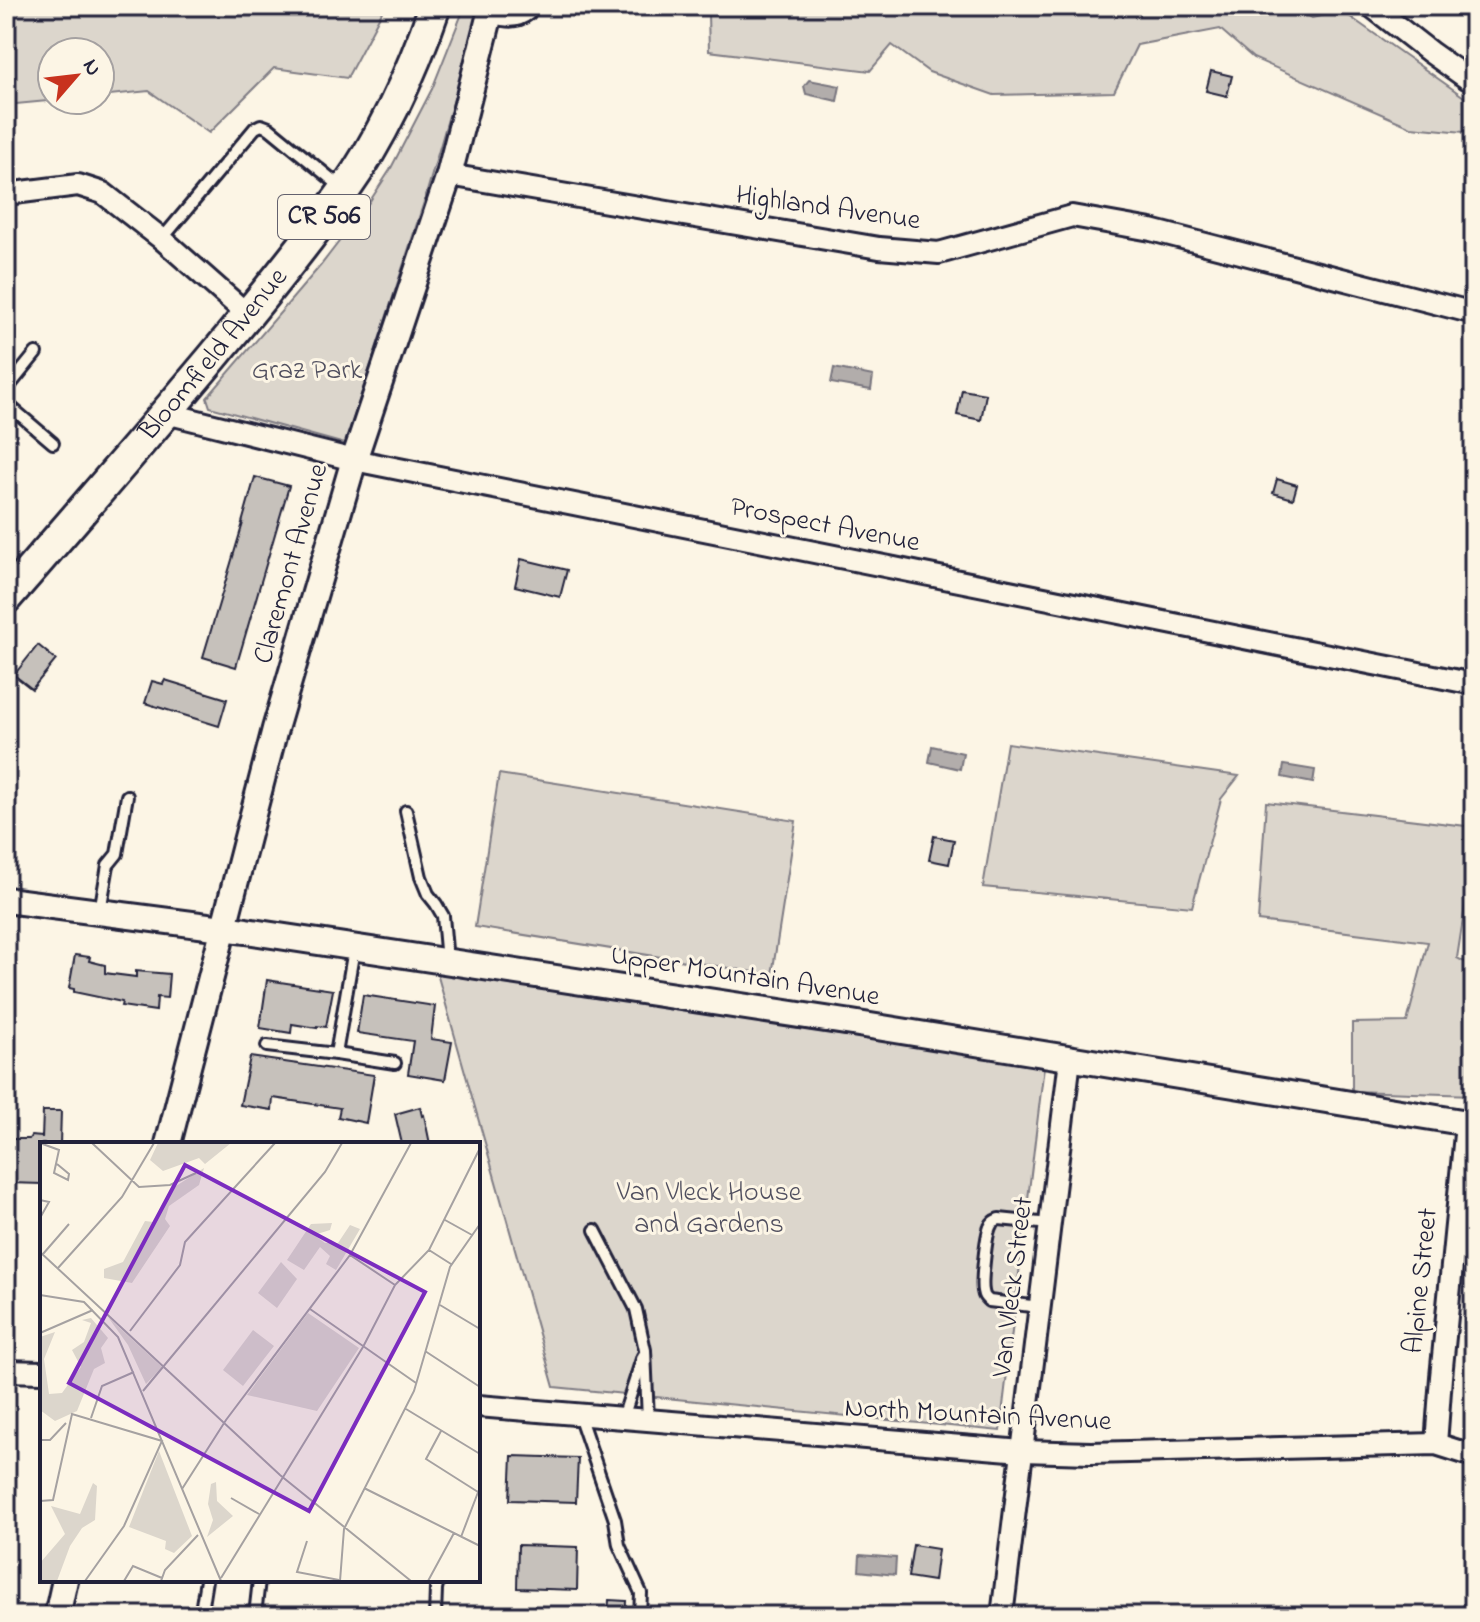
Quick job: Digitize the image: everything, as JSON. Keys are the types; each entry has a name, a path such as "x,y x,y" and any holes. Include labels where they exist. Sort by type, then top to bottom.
{"main road":[{"name":"Bloomfield Avenue","path":"6,598 248,315 344,190 398,97 435,6"}],"street":[{"path":"1371,6 1468,79"},
{"name":"Claremont Avenue","path":"169,1142 275,729 354,460 449,175 491,12"},
{"name":"Highland Avenue","path":"449,175 863,245 939,253 1072,216 1151,230 1474,313"},
{"path":"6,194 78,185 103,193 162,239 248,315"},
{"name":"Prospect Avenue","path":"166,413 354,460 1474,684"},
{"name":"Upper Mountain Avenue","path":"6,900 246,931 852,1023 1470,1124"},
{"name":"Van Vleck Street","path":"1002,1616 1070,1059"},
{"name":"Alpine Street","path":"1436,1444 1470,1124"},
{"path":"6,1371 40,1372"},
{"name":"North Mountain Avenue","path":"480,1406 1022,1451 1091,1453 1436,1444 1474,1456"},
{"path":"57,1616 65,1582"}],"lane":[{"path":"491,12 509,22 522,20 529,14 530,6"},
{"path":"162,239 255,128 261,125 269,128 344,190"},
{"path":"6,390 36,353"},
{"path":"6,403 53,443"},
{"path":"99,913 108,865 117,854 127,796"},
{"path":"406,811 421,877 443,916 447,962"},
{"path":"336,1054 354,949"},
{"path":"267,1046 395,1063"},
{"path":"1040,1307 986,1299 982,1287 984,1264 990,1227 994,1222 999,1219 1050,1224"},
{"path":"595,1230 636,1309 645,1350 648,1420"},
{"path":"623,1418 645,1350"},
{"path":"579,1415 615,1520 619,1545 641,1593 640,1616"},
{"path":"206,1582 201,1611 255,1615 259,1582"},
{"path":"435,1616 438,1582"}],"green space":[{"path":"6,6 40,6 120,15 140,6 385,6 347,78 274,68 209,133 149,91 116,94 116,36 36,36 36,102 6,105"},
{"name":"Graz Park","path":"465,6 484,6 345,444 210,407 207,398 321,265 390,170 432,89"},
{"path":"701,6 1291,6 1312,18 1342,11 1474,104 1474,133 1411,127 1253,58 1220,29 1137,45 1114,92 994,95 929,72 892,45 870,71 709,51 708,14"},
{"path":"1007,743 1239,776 1221,799 1192,907 983,887"},
{"path":"499,774 796,821 772,975 475,927"},
{"path":"1266,802 1474,827 1474,873 1470,874 1457,958 1474,967 1474,1095 1352,1091 1352,1023 1407,1022 1428,942 1258,921"},
{"name":"Van Vleck House and Gardens","path":"437,973 1044,1066 1000,1431 554,1387"}],"shaded area":[{"path":"809,80 840,86 837,101 806,94 804,86"},
{"path":"834,368 873,376 871,390 831,383"},
{"path":"932,746 963,753 960,769 929,762"},
{"path":"1284,765 1315,770 1313,783 1282,777"},
{"path":"860,1555 896,1558 895,1575 859,1571"}],"building":[{"path":"1211,71 1232,76 1227,96 1206,91"},
{"path":"962,390 986,394 981,420 957,415"},
{"path":"255,477 289,486 236,667 203,657"},
{"path":"1277,479 1297,485 1293,499 1273,493"},
{"path":"521,559 567,570 560,597 515,586"},
{"path":"38,645 56,660 32,689 14,675"},
{"path":"165,680 227,699 219,726 145,703 152,681 163,684"},
{"path":"934,836 954,840 949,864 929,860"},
{"path":"75,955 90,957 89,961 105,965 105,973 136,977 136,971 169,974 167,998 157,997 156,1011 121,1006 122,1002 74,992 69,988"},
{"path":"267,980 333,990 326,1027 292,1024 291,1033 260,1028"},
{"path":"363,995 435,1006 431,1039 452,1042 445,1080 408,1074 413,1041 357,1033"},
{"path":"250,1057 374,1075 366,1123 338,1117 340,1108 273,1098 272,1110 240,1105"},
{"path":"420,1107 430,1142 402,1142 395,1114"},
{"path":"43,1111 61,1111 60,1142 40,1142 40,1184 9,1183 13,1139 29,1139 31,1136 42,1139"},
{"path":"512,1456 578,1458 576,1502 510,1500"},
{"path":"518,1545 578,1547 577,1590 517,1588"},
{"path":"913,1545 938,1549 934,1581 908,1577"},
{"path":"609,1600 626,1601 625,1616 608,1616"}]}
